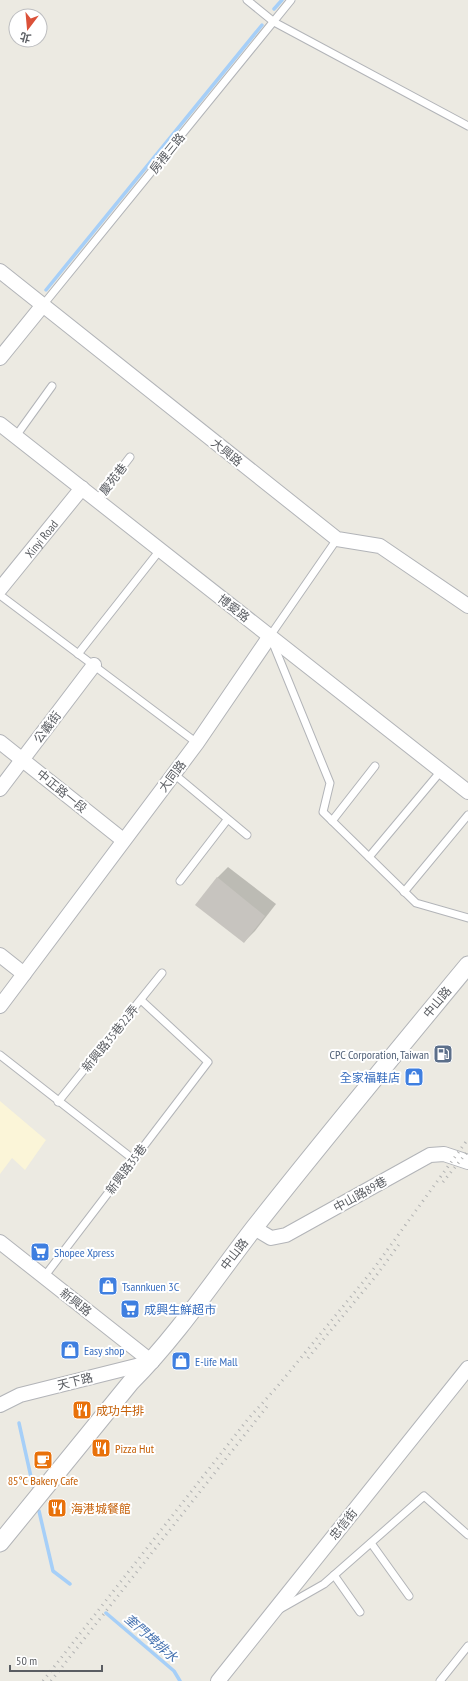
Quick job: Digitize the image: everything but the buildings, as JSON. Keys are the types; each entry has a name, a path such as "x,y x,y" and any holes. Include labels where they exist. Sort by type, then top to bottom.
{"street":[{"name":"大興路","path":"0,271 337,539 380,546 468,606"},
{"path":"0,358 43,305"},
{"name":"博愛路","path":"0,424 468,792"},
{"name":"Xinyi Road","path":"0,589 82,488"},
{"name":"大同路","path":"0,1006 174,774 270,636"},
{"name":"公義街","path":"0,789 94,665"},
{"name":"中正路一段","path":"0,742 123,840"},
{"path":"0,955 24,974"},
{"name":"中山路","path":"0,1543 131,1382 152,1362 254,1228 396,1051 468,965"},
{"name":"中山路89巷","path":"254,1228 271,1238 286,1235 430,1155 444,1154 468,1162"},
{"name":"新興路","path":"0,1242 152,1362"},
{"name":"天下路","path":"1,1402 20,1395 152,1362"},
{"name":"忠信街","path":"218,1681 468,1368"}],"lane":[{"path":"247,0 274,22 468,126"},
{"name":"房裡三路","path":"43,305 292,0"},
{"path":"16,436 52,386"},
{"name":"慶苑巷","path":"97,500 130,458"},
{"name":"大同路","path":"270,636 337,539"},
{"path":"78,654 160,550"},
{"path":"0,596 196,743"},
{"path":"270,636 330,783 323,812 416,903 468,918"},
{"path":"332,821 375,766"},
{"path":"369,857 441,770"},
{"path":"174,774 227,820 247,835"},
{"path":"404,892 468,815"},
{"path":"180,881 227,820"},
{"name":"新興路35巷22弄","path":"58,1102 162,973"},
{"name":"新興路35巷","path":"44,1277 208,1062 141,1000"},
{"path":"0,1055 58,1102 133,1159"},
{"path":"271,1614 324,1584 424,1496 468,1535"},
{"path":"371,1543 409,1596"},
{"path":"334,1575 360,1612"},
{"path":"440,1681 468,1646"}],"shaded area":[{"path":"0,1101 46,1140 25,1170 12,1158 0,1174"}],"waterway":[{"path":"274,9 282,0"},
{"path":"46,290 262,25"},
{"name":"奎門埤排水","path":"19,1423 33,1486"},
{"name":"奎門埤排水","path":"39,1511 53,1571 70,1584"},
{"name":"奎門埤排水","path":"106,1613 174,1671 180,1681"}],"railway":[{"path":"43,1681 248,1419 277,1387 372,1271 468,1139"},
{"path":"443,1182 468,1151"},
{"path":"308,1358 376,1276 400,1243"},
{"path":"51,1681 269,1404"}],"place":[{"name":"CPC Corporation, Taiwan","path":"443,1054"},
{"name":"全家福鞋店","path":"414,1077"},
{"name":"Shopee Xpress","path":"40,1252"},
{"name":"Tsannkuen 3C","path":"108,1286"},
{"name":"成興生鮮超市","path":"130,1309"},
{"name":"Easy shop","path":"70,1350"},
{"name":"E-life Mall","path":"181,1361"},
{"name":"成功牛排","path":"82,1410"},
{"name":"Pizza Hut","path":"101,1448"},
{"name":"85°C Bakery Cafe","path":"43,1460"},
{"name":"海港城餐館","path":"57,1508"}]}
